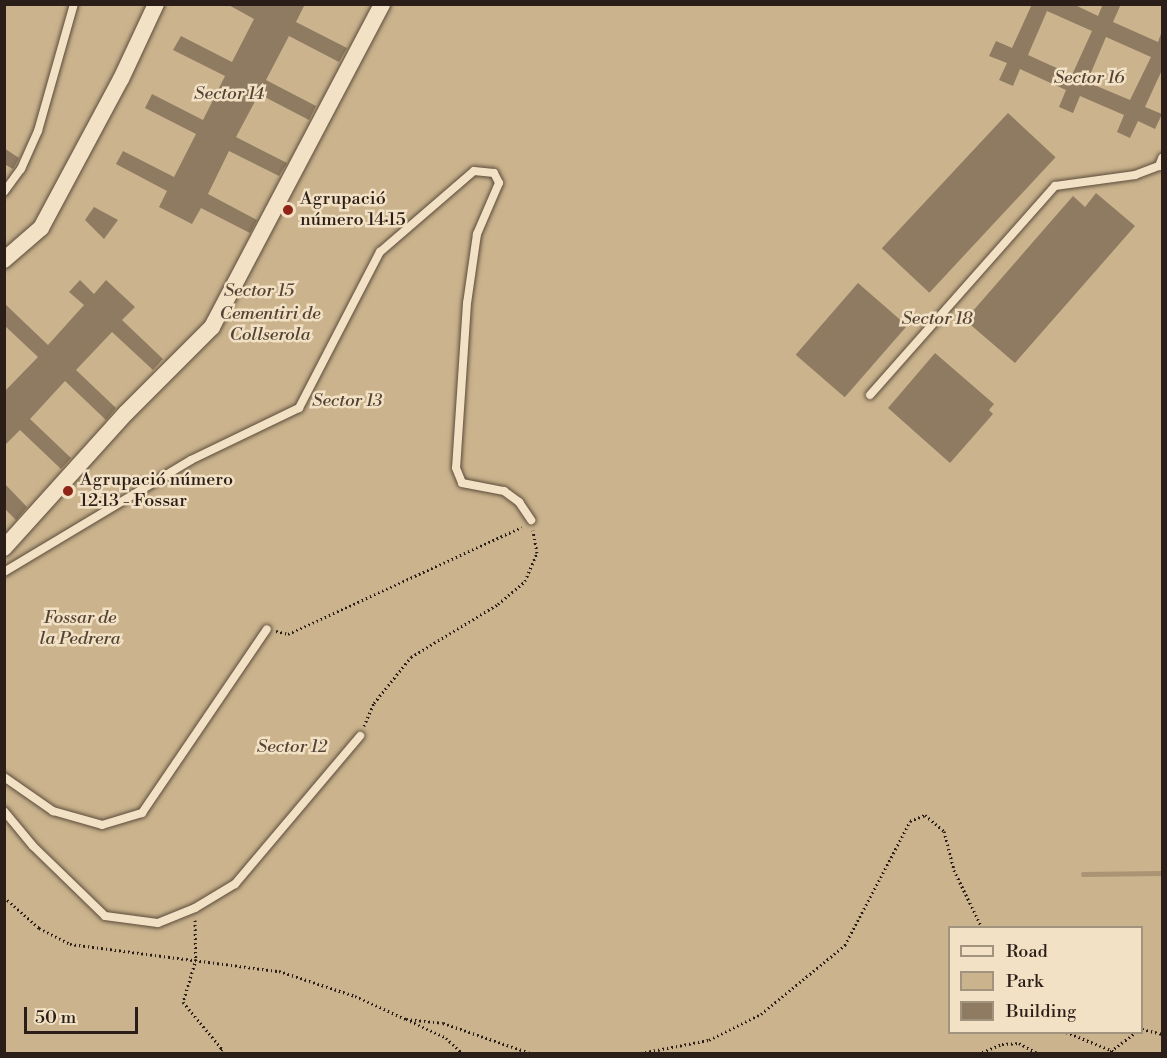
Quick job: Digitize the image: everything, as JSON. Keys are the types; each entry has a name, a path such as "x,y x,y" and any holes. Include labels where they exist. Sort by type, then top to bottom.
{"street":[{"path":"4,260 41,228 121,79 156,4"},
{"path":"4,548 126,413 212,327 382,4"}],"lane":[{"path":"4,192 21,169 38,131 74,4"},
{"path":"870,395 1055,186 1135,175 1159,166 1162,158"},
{"path":"4,572 191,460 299,408 380,252 474,171 494,173 499,183 477,234 467,303 456,468 462,483 504,491 519,502 531,520"},
{"path":"4,777 53,812 102,825 142,813 267,629"},
{"path":"4,812 33,846 105,916 158,923 190,910 235,884 360,736"}],"path":[{"path":"267,629 288,634 512,534 531,520 537,553 525,581 498,604 411,657 374,703 360,736"},
{"path":"636,1053 710,1040 761,1014 845,945 910,821 925,815 944,831 954,870 982,926"},
{"path":"4,897 39,928 70,944 124,954 206,960 279,971 355,996 446,1038 463,1053"},
{"path":"190,910 197,924 196,959 183,1002 222,1049 218,1053"},
{"path":"406,1019 443,1023 533,1053"},
{"path":"1143,1029 1162,1034"},
{"path":"1070,1034 1113,1050"},
{"path":"1107,1053 1133,1034"},
{"path":"978,1053 1002,1044 1019,1043 1039,1053"}],"green space":[{"path":"4,5 1162,5 1162,1053 5,1053"}],"building":[{"path":"227,4 305,4 296,22 347,48 339,62 289,36 266,80 316,106 309,120 259,94 236,137 287,163 279,176 229,151 208,194 257,220 250,233 201,208 192,224 159,207 167,191 116,164 123,151 174,177 196,134 145,108 152,94 203,120 225,76 173,50 181,36 232,62 254,19"},
{"path":"1032,4 1073,4 1098,16 1103,4 1121,4 1113,22 1158,42 1162,31 1162,70 1145,107 1162,114 1155,129 1138,121 1130,138 1117,132 1124,115 1080,96 1073,113 1059,107 1066,90 1020,69 1013,86 999,80 1007,63 989,56 996,41 1012,48","holes":["1047,11 1092,31 1072,75 1028,55","1106,37 1151,57 1130,100 1087,82"]},
{"path":"1008,113 1056,157 929,293 882,248"},
{"path":"4,148 19,158 13,169 4,164"},
{"path":"1096,193 1135,226 1015,363 965,320 1073,196 1085,207"},
{"path":"94,207 118,220 104,239 85,220"},
{"path":"80,280 94,294 106,280 135,307 122,320 163,359 153,370 112,332 76,370 116,408 106,420 65,381 30,419 71,458 61,469 20,430 4,446 4,392 38,357 4,325 4,303 48,345 84,305 69,292"},
{"path":"858,283 907,326 845,397 796,355"},
{"path":"935,353 994,404 989,410 993,414 950,463 888,408"},
{"path":"4,483 27,507 16,520 4,508"}],"waterway":[{"path":"1083,874 1162,873"}],"place":[{"name":"Agrupació número 14·15","path":"288,210"},
{"name":"Agrupació número 12·13 - Fossar","path":"68,491"}],"park label":[{"name":"Sector 16","path":"1089,78"},
{"name":"Sector 14","path":"229,94"},
{"name":"Sector 15","path":"259,291"},
{"name":"Sector 18","path":"937,319"},
{"name":"Cementiri de Collserola","path":"270,325"},
{"name":"Sector 13","path":"347,401"},
{"name":"Fossar de la Pedrera","path":"80,629"},
{"name":"Sector 12","path":"292,747"}]}
